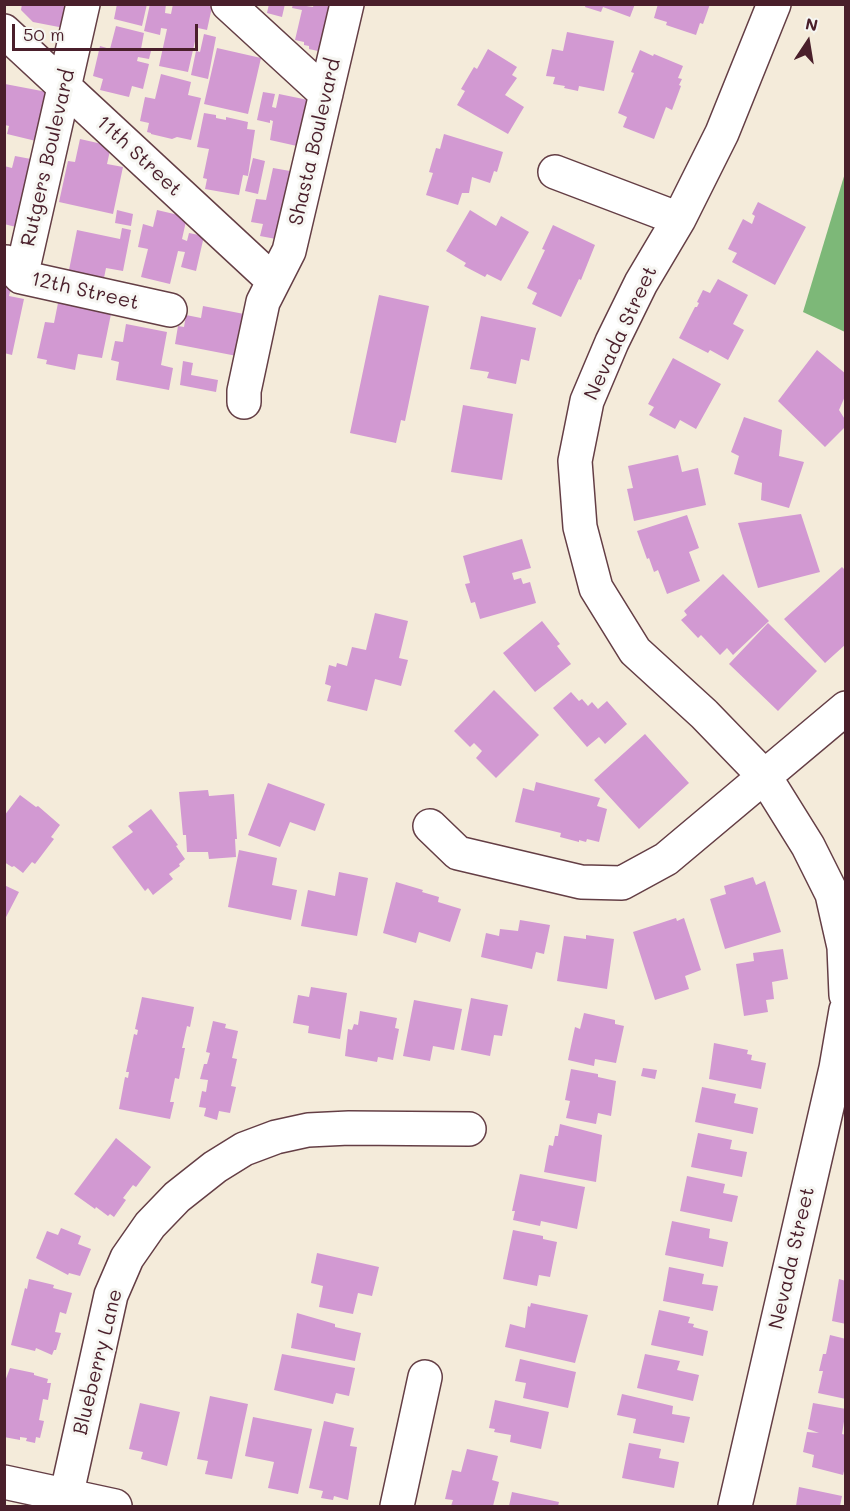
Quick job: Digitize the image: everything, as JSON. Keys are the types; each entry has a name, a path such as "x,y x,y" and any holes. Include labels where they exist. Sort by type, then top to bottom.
{"street":[{"name":"Rutgers Boulevard","path":"13,269 64,87 83,4"},
{"path":"228,4 326,94"},
{"name":"Shasta Boulevard","path":"244,402 244,391 263,302 289,251 347,4"},
{"name":"Nevada Street","path":"774,4 722,133 679,219 641,283 612,342 587,401 575,461 580,527 596,588 636,651 704,714 765,777 808,846 832,894 844,947 846,995"},
{"name":"11th Street","path":"4,31 266,274 275,276"},
{"path":"555,172 679,219"},
{"name":"12th Street","path":"13,269 170,310"},
{"path":"430,826 458,853 581,882 622,883 666,859 846,708"},
{"name":"Nevada Street","path":"735,1506 833,1080 846,1010"},
{"name":"Blueberry Lane","path":"65,1501 111,1295 127,1258 150,1225 177,1197 215,1167 244,1149 276,1137 308,1130 349,1128 469,1129"},
{"path":"397,1506 425,1377"},
{"path":"4,1482 65,1501 115,1506"}],"green space":[{"path":"845,173 845,332 803,312"}],"building":[{"path":"22,4 68,4 64,28 33,22 21,10"},
{"path":"117,4 147,4 142,26 114,19"},
{"path":"150,4 166,4 165,13 171,14 173,4 204,4 212,7 207,30 198,28 188,72 159,66 167,29 161,28 160,35 144,31"},
{"path":"269,4 285,4 282,17 267,13"},
{"path":"293,4 313,7 314,4 343,4 327,53 309,49 304,42 295,40 302,10 292,8"},
{"path":"586,4 635,4 630,17 603,7 601,12 585,7"},
{"path":"658,4 710,4 703,24 700,23 696,35 666,25 667,22 654,18"},
{"path":"116,26 144,33 141,49 151,51 149,59 138,57 137,61 149,64 143,89 132,86 129,97 100,90 103,79 93,76 100,46 110,49"},
{"path":"567,32 614,41 604,91 579,86 578,91 564,88 565,86 553,84 555,77 546,76 552,49 563,51"},
{"path":"204,34 216,37 208,79 191,75 196,51 200,52"},
{"path":"217,48 261,58 248,114 204,104"},
{"path":"488,49 517,67 512,75 517,78 505,95 524,107 508,134 457,105 465,91 461,89 474,67 477,69"},
{"path":"640,50 683,66 678,78 682,79 679,85 681,86 672,110 666,107 654,139 623,127 627,117 618,113 634,73 631,72"},
{"path":"161,74 191,82 188,95 201,98 191,140 177,137 172,139 151,134 147,132 149,123 140,121 145,97 155,99"},
{"path":"5,84 47,92 36,141 7,134 9,126 5,125"},
{"path":"263,92 275,94 272,107 276,108 279,94 308,100 297,146 270,140 273,121 270,120 270,123 257,120"},
{"path":"204,113 216,115 216,118 226,120 226,117 248,122 247,129 255,130 248,176 243,175 239,195 205,189 207,179 203,178 209,149 197,147"},
{"path":"444,134 503,152 497,172 494,171 490,183 472,177 469,193 462,193 458,205 426,195 433,173 429,172 436,148 440,149"},
{"path":"80,139 111,146 107,164 123,167 113,214 59,202 68,161 75,162"},
{"path":"15,156 31,159 16,227 4,224 4,166 12,168"},
{"path":"253,158 265,161 258,194 245,191"},
{"path":"273,168 290,171 276,239 260,236 263,224 251,222 256,199 266,200"},
{"path":"758,202 806,227 775,285 732,262 737,253 728,249 743,219 752,224 755,216 752,214"},
{"path":"117,210 133,214 131,226 115,223"},
{"path":"157,210 187,217 182,239 187,241 189,233 204,236 196,271 181,267 185,252 178,251 170,284 141,277 148,249 138,247 143,224 153,227"},
{"path":"470,210 496,226 501,216 529,232 501,281 487,274 485,277 464,266 466,263 446,251"},
{"path":"553,225 595,245 581,280 579,279 561,317 532,304 537,293 527,288 545,250 542,249"},
{"path":"122,228 131,230 123,271 106,268 104,278 69,270 77,230 120,239"},
{"path":"718,279 748,295 733,324 744,330 728,360 710,350 708,353 679,338 699,303 697,302 703,290 710,293"},
{"path":"4,287 11,288 9,296 24,299 12,355 4,353"},
{"path":"379,295 429,306 405,421 401,420 396,443 350,433"},
{"path":"59,298 90,304 89,310 111,314 102,358 78,354 75,370 46,364 47,360 37,358 45,322 54,323"},
{"path":"203,306 244,314 241,327 242,357 175,344 178,326 184,327 186,315 201,318"},
{"path":"481,316 536,328 529,361 521,359 516,384 487,378 489,372 470,369"},
{"path":"126,324 167,332 161,365 173,368 169,390 116,380 119,362 111,360 115,341 123,342"},
{"path":"817,350 846,374 846,394 839,410 846,421 846,426 825,447 778,401"},
{"path":"673,358 721,384 696,429 680,420 675,429 649,415 654,407 648,404"},
{"path":"183,361 193,363 191,375 218,380 216,392 180,385"},
{"path":"463,405 513,414 502,480 451,472"},
{"path":"744,417 782,430 779,456 804,462 789,508 761,500 762,483 734,474 739,456 731,452"},
{"path":"678,455 682,472 698,468 706,505 634,521 627,489 633,488 628,466"},
{"path":"801,514 820,572 758,588 738,523"},
{"path":"687,515 699,548 689,552 700,581 667,594 658,570 654,572 649,558 647,559 637,531"},
{"path":"522,539 531,568 512,573 514,580 521,578 523,584 530,582 536,603 480,619 475,602 471,603 465,584 470,583 463,556"},
{"path":"842,567 846,571 846,644 825,663 784,619"},
{"path":"723,574 769,621 733,655 727,648 720,655 701,635 698,638 681,620 687,615 684,611"},
{"path":"375,613 408,621 399,658 408,660 401,686 375,679 367,711 327,701 331,686 325,684 329,665 336,667 337,663 347,666 352,647 366,650"},
{"path":"542,621 560,644 557,646 571,664 535,692 503,653"},
{"path":"768,623 817,671 778,711 729,664"},
{"path":"494,690 539,735 496,778 476,758 482,751 474,743 470,747 454,731"},
{"path":"571,692 579,701 582,699 588,706 592,702 598,709 607,701 627,724 605,744 599,737 587,747 553,708"},
{"path":"645,734 689,783 639,829 594,780"},
{"path":"536,782 600,798 597,806 607,809 599,842 587,839 586,842 579,840 579,842 560,837 561,833 515,822 523,788 534,791"},
{"path":"268,783 325,804 315,831 290,822 280,847 248,835"},
{"path":"208,790 209,796 234,794 236,857 209,859 208,852 187,852 179,792"},
{"path":"20,795 36,807 38,806 60,825 51,837 54,839 35,864 32,862 23,873 4,862 4,816"},
{"path":"151,809 178,845 176,846 185,859 169,874 173,879 153,895 148,888 145,891 112,847 133,832 128,826"},
{"path":"239,850 277,858 272,885 297,890 291,920 228,907"},
{"path":"339,872 368,878 357,936 301,926 308,890 335,896"},
{"path":"753,877 756,885 765,881 781,932 725,949 710,899 726,894 724,886"},
{"path":"396,882 423,890 422,892 439,897 438,902 461,909 450,942 419,932 416,943 383,933"},
{"path":"4,885 19,892 4,921"},
{"path":"676,918 677,921 684,918 701,970 685,976 689,989 655,1000 633,932"},
{"path":"520,920 550,925 544,954 536,952 532,969 481,957 486,933 499,936 500,929 518,931"},
{"path":"586,935 614,939 607,989 557,981 564,936 586,939"},
{"path":"783,949 788,979 772,982 774,999 766,1000 768,1012 744,1016 736,964 754,961 753,953"},
{"path":"311,987 347,993 340,1039 308,1033 309,1026 293,1023 298,995 309,997"},
{"path":"142,997 194,1007 182,1048 185,1048 179,1079 175,1078 170,1102 174,1102 170,1119 119,1109 125,1077 128,1078 129,1072 126,1072 134,1034 137,1035 138,1030 135,1029"},
{"path":"471,998 508,1005 502,1036 494,1035 490,1056 461,1050"},
{"path":"414,1000 462,1009 454,1050 433,1046 430,1061 403,1056"},
{"path":"360,1011 397,1018 395,1028 399,1029 393,1060 378,1057 377,1062 345,1056 348,1029 352,1030 354,1024 358,1025"},
{"path":"584,1013 615,1020 615,1024 624,1026 616,1063 595,1059 594,1066 568,1060 575,1027 580,1029"},
{"path":"213,1021 226,1024 225,1028 238,1031 232,1058 237,1059 231,1086 236,1087 230,1113 219,1111 217,1120 204,1116 206,1108 199,1107 202,1091 206,1092 208,1080 200,1079 210,1053 206,1052"},
{"path":"714,1043 748,1050 747,1054 752,1055 751,1060 766,1063 761,1089 709,1079"},
{"path":"643,1068 657,1070 655,1079 641,1076"},
{"path":"571,1069 598,1074 598,1077 616,1081 611,1116 598,1113 596,1124 566,1118 570,1101 565,1100"},
{"path":"702,1087 736,1094 734,1103 758,1108 753,1134 695,1122"},
{"path":"560,1124 602,1135 596,1182 544,1172 549,1145 553,1146"},
{"path":"698,1133 732,1140 730,1149 747,1152 742,1177 691,1167"},
{"path":"116,1138 151,1167 136,1187 133,1185 123,1198 126,1200 114,1217 110,1214 108,1216 96,1207 95,1209 74,1194"},
{"path":"520,1174 585,1187 577,1229 541,1221 540,1226 513,1220 515,1211 512,1211"},
{"path":"687,1176 725,1184 723,1193 738,1196 732,1222 680,1211"},
{"path":"672,1221 710,1229 709,1238 728,1242 723,1267 665,1255"},
{"path":"61,1228 81,1236 78,1244 91,1249 80,1276 69,1273 68,1275 36,1258 47,1231 58,1235"},
{"path":"513,1230 543,1236 543,1239 557,1242 550,1277 539,1275 537,1286 503,1279"},
{"path":"317,1253 379,1267 372,1296 358,1293 353,1314 319,1307 323,1286 311,1283"},
{"path":"669,1267 704,1274 702,1284 718,1286 713,1311 663,1301"},
{"path":"29,1279 54,1285 53,1288 72,1293 66,1314 60,1312 55,1332 61,1333 56,1350 52,1355 36,1348 35,1351 11,1345"},
{"path":"839,1279 846,1281 846,1324 832,1321"},
{"path":"531,1303 588,1315 575,1363 505,1347 510,1324 525,1328 528,1306 530,1307"},
{"path":"659,1310 690,1317 688,1323 694,1324 693,1327 708,1331 703,1356 651,1345"},
{"path":"297,1313 335,1324 335,1327 361,1333 355,1361 291,1348"},
{"path":"830,1335 846,1339 846,1399 818,1393 823,1371 819,1371"},
{"path":"282,1354 355,1368 349,1396 336,1393 333,1404 274,1390"},
{"path":"645,1354 680,1361 677,1370 699,1375 693,1401 637,1388"},
{"path":"520,1359 576,1372 568,1408 523,1398 526,1383 515,1381"},
{"path":"10,1368 34,1373 34,1375 48,1379 47,1383 51,1383 48,1400 43,1399 39,1420 44,1421 40,1438 36,1437 35,1443 26,1441 27,1438 20,1437 20,1440 4,1437 4,1384"},
{"path":"622,1394 673,1406 672,1414 690,1417 684,1443 633,1433 636,1419 617,1415"},
{"path":"210,1396 248,1404 232,1479 205,1474 208,1461 197,1459"},
{"path":"495,1400 549,1412 541,1449 510,1442 511,1435 494,1432 495,1429 489,1428"},
{"path":"140,1403 180,1412 167,1466 141,1459 143,1452 129,1449"},
{"path":"813,1403 846,1409 842,1434 846,1435 846,1463 843,1475 812,1467 814,1455 803,1452 807,1432 819,1433 808,1429"},
{"path":"253,1417 312,1429 298,1494 268,1488 274,1462 245,1456"},
{"path":"324,1421 354,1428 350,1446 357,1447 348,1500 334,1496 333,1500 321,1498 323,1491 309,1488"},
{"path":"629,1443 661,1449 659,1458 679,1462 674,1488 622,1478"},
{"path":"467,1449 498,1456 492,1480 499,1482 493,1506 451,1506 453,1500 445,1499 452,1470 461,1472"},
{"path":"799,1487 842,1496 840,1506 796,1506"},
{"path":"512,1492 559,1502 558,1506 509,1506"}]}
